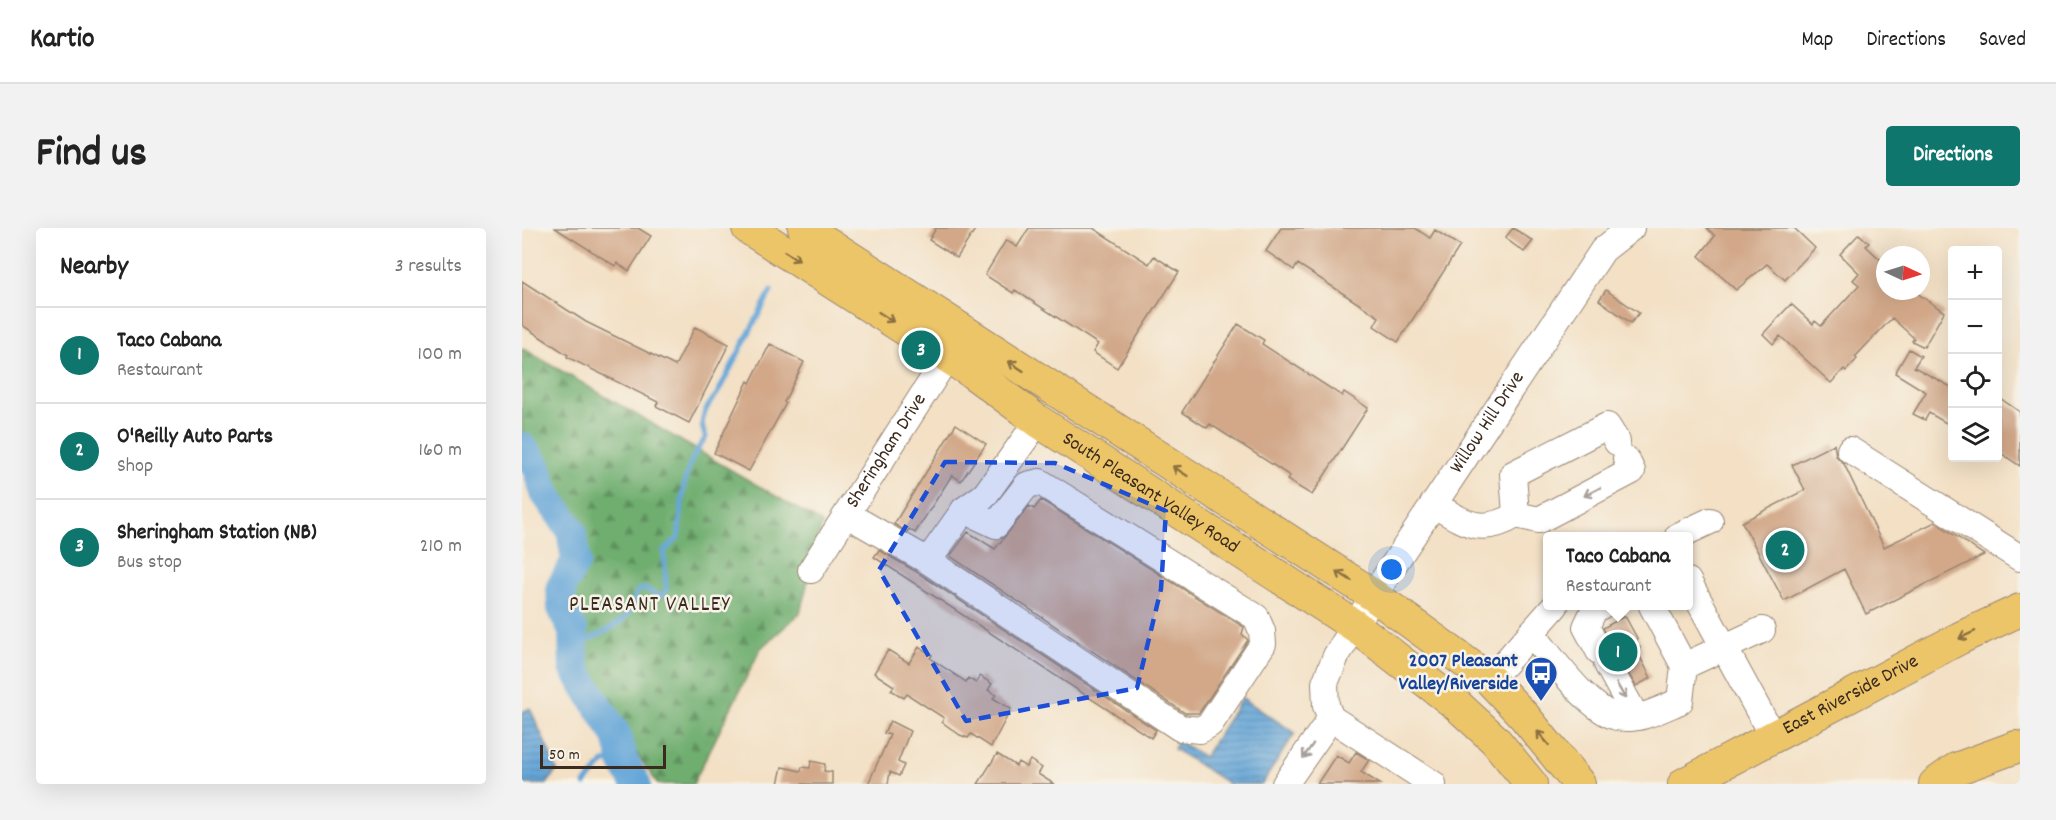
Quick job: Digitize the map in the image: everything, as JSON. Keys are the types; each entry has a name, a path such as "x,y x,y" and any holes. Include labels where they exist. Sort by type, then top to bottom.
{"main road":[{"name":"South Pleasant Valley Road","path":"748,228 956,344 1373,595 1490,680 1521,712 1579,784"},
{"name":"South Pleasant Valley Road","path":"804,228 956,344 1038,421 1355,626 1457,705 1495,740 1531,784"},
{"name":"East Riverside Drive","path":"1684,784 1707,776 1773,737 1960,638 2020,610"},
{"path":"1935,784 1956,769 2019,748"},
{"path":"1966,784 2019,748"}],"street":[{"name":"Willow Hill Drive","path":"1331,718 1326,706 1325,683 1336,656 1373,595 1603,250 1631,228"},
{"name":"Sheringham Drive","path":"811,570 956,344"},
{"path":"928,561 964,510 985,495 1038,421"},
{"path":"1433,504 1478,527 1499,525 1516,515 1539,520 1632,471 1607,426 1513,474 1516,515"},
{"path":"1850,450 2020,558"},
{"path":"848,515 928,561 1180,728 1189,731 1200,730 1210,724 1263,644 1262,631 1256,617 1040,482 1027,485 996,525 964,510"},
{"path":"1688,532 1710,521"},
{"path":"1693,588 1773,737"},
{"path":"1490,680 1551,610"},
{"path":"1593,610 1586,627 1636,717"},
{"path":"1531,633 1595,705 1617,717 1636,717 1680,701 1684,666 1654,610"},
{"path":"1684,666 1762,630"},
{"path":"1285,784 1331,718 1433,784"}],"highlighted area":[{"path":"945,462 1055,463 1166,511 1161,589 1137,688 966,721 879,570"}],"green space":[{"path":"522,348 822,523 800,613 761,648 693,784 658,784 582,676 582,652 566,589 583,561 580,542 566,511 522,439"}],"water":[{"path":"1242,698 1295,733 1262,784 1229,784 1174,749 1178,741 1204,757"},
{"path":"530,708 557,770 547,784 522,784 522,712"}],"building":[{"path":"555,228 638,228 651,236 629,271 617,263 615,266"},
{"path":"936,228 976,228 957,258 929,240"},
{"path":"1029,228 1093,228 1149,264 1154,256 1179,272 1117,368 1093,352 1098,344 1015,290 1013,293 985,275 1006,240 1017,247"},
{"path":"1281,228 1415,228 1430,238 1435,230 1460,246 1398,342 1374,326 1379,317 1298,264 1294,270 1266,251"},
{"path":"1513,228 1533,241 1524,252 1505,238"},
{"path":"1707,228 1794,228 1815,248 1785,280 1767,264 1736,290 1699,256 1715,236"},
{"path":"1859,234 1869,243 1866,246 1876,255 1876,300 1927,300 1944,312 1924,347 1912,341 1914,338 1892,318 1855,357 1857,359 1846,371 1844,369 1831,383 1780,336 1773,344 1763,334 1791,304 1813,324 1815,321 1821,326 1859,285 1853,280 1859,273 1840,254"},
{"path":"522,281 586,322 675,366 695,327 729,344 689,423 656,406 658,402 567,357 568,355 522,325"},
{"path":"1606,290 1639,313 1631,323 1599,300"},
{"path":"1238,324 1264,340 1262,344 1342,396 1344,392 1368,408 1312,495 1287,480 1290,476 1210,424 1207,428 1182,412"},
{"path":"770,344 804,362 784,402 786,403 749,471 714,453 748,381 750,383"},
{"path":"1909,349 1921,356 1914,367 1948,385 1948,424 1929,413 1925,420 1913,414 1926,392 1895,373"},
{"path":"2002,400 2020,412 2020,466 2002,454"},
{"path":"956,424 986,444 961,481 952,475 915,533 909,529 907,532 894,524"},
{"path":"1834,444 1836,456 1844,464 1884,547 1935,522 1984,555 1866,614 1844,569 1784,601 1742,522 1805,490 1792,465"},
{"path":"1041,500 1244,627 1242,634 1248,640 1199,713 1185,713 950,556 968,532 995,549 1029,506 1034,509"},
{"path":"879,550 920,574 1156,730 1151,738 874,557"},
{"path":"1625,616 1637,638 1635,646 1640,647 1638,653 1651,678 1636,686 1614,651 1603,628"},
{"path":"919,647 932,655 930,658 966,682 968,678 976,683 980,676 992,684 988,690 996,695 993,698 1011,709 991,747 971,734 968,738 960,735 942,722 944,718 907,694 904,698 891,690 894,686 874,673 888,650 909,663"},
{"path":"890,721 910,731 898,762 904,765 899,776 890,772 888,784 868,784 890,735 884,733"},
{"path":"1356,752 1369,760 1361,772 1380,784 1317,784 1336,755 1349,763"},
{"path":"997,754 1016,766 1018,762 1026,767 1030,760 1042,768 1038,774 1054,784 978,784"},
{"path":"811,761 825,764 824,771 832,772 832,784 778,784 782,767 801,771 802,767 810,768"}],"waterway":[{"path":"575,644 597,636 624,618 631,610 638,590 645,589 661,596 666,590 664,551 678,538 687,474 697,450 706,437 702,425 704,414 717,394 771,291"},
{"path":"522,447 536,466 545,493 571,530 576,561 561,587 562,608 573,631 574,668 617,736 623,761 636,784"},
{"path":"585,784 604,762 623,761"}],"place":[{"name":"Sheringham Station (NB)","path":"921,350"},
{"name":"O'Reilly Auto Parts","path":"1785,550"},
{"name":"Taco Cabana","path":"1618,652"},
{"name":"2007 Pleasant Valley/Riverside","path":"1541,702"}],"district":[{"name":"PLEASANT VALLEY","path":"650,606"}]}
